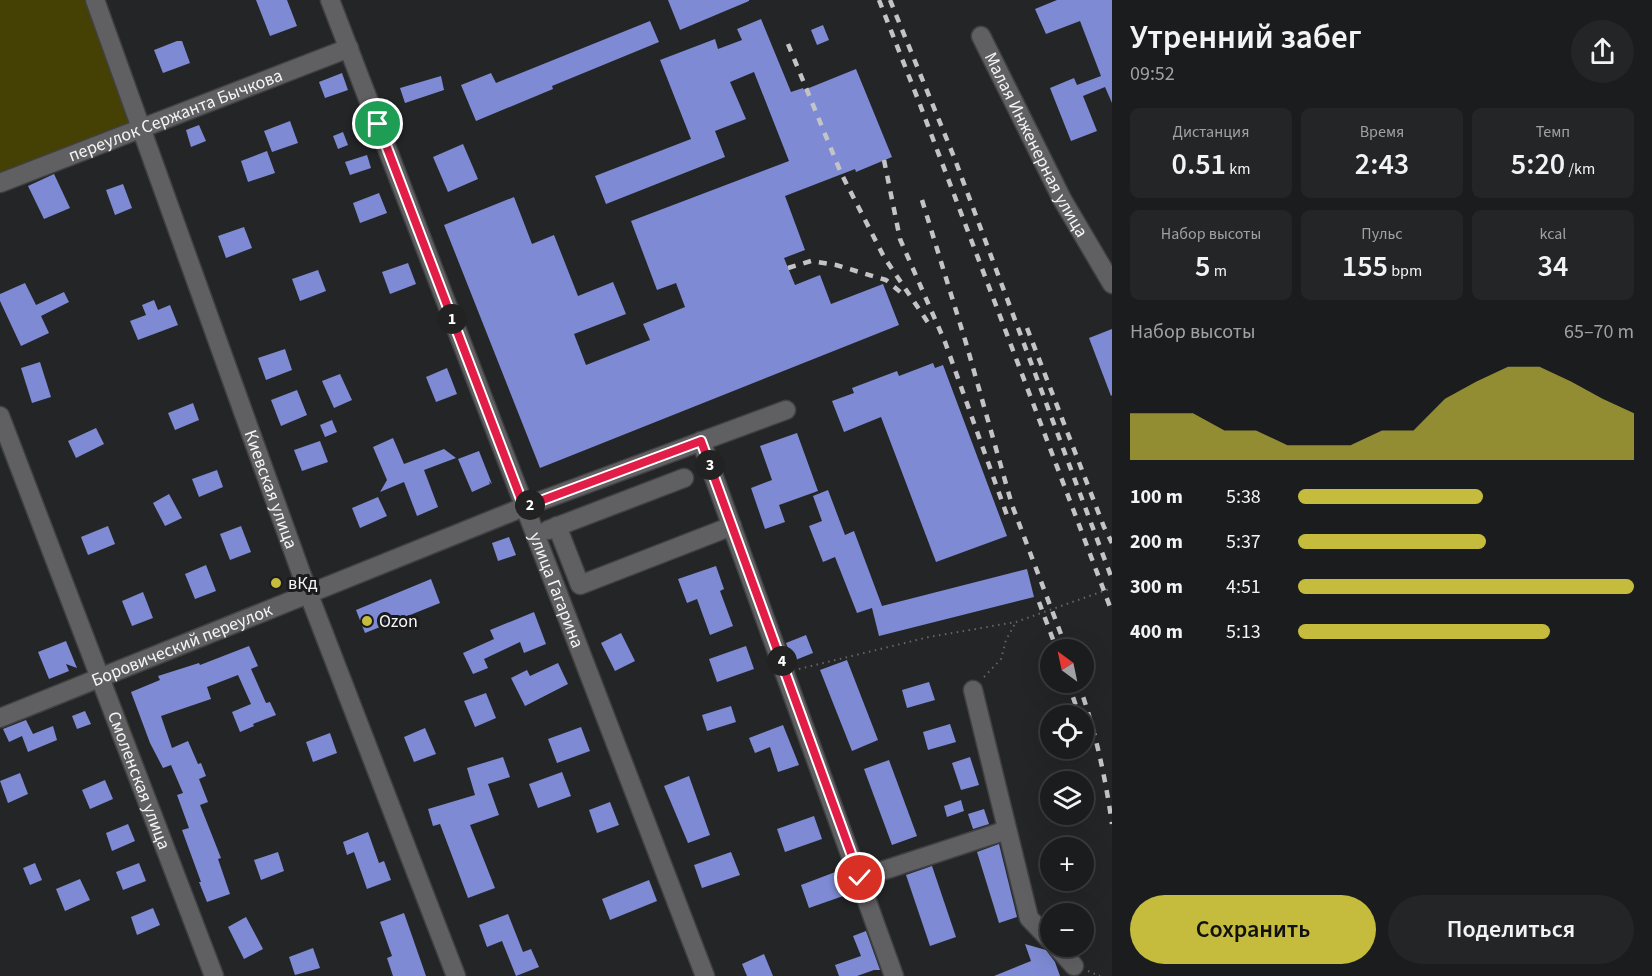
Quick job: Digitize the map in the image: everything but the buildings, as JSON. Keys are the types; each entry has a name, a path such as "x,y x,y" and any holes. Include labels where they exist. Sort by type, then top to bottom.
{"street":[{"name":"Киевская улица","path":"95,0 309,595 456,976"},
{"name":"улица Гагарина","path":"330,0 705,976"},
{"name":"Малая Инженерная улица","path":"981,36 1062,199 1111,279"},
{"name":"переулок Сержанта Бычкова","path":"0,183 349,48"},
{"name":"Боровический переулок","path":"0,718 524,507 786,410"},
{"name":"Смоленская улица","path":"0,416 214,976"},
{"path":"701,441 894,976"},
{"path":"535,535 684,478"},
{"path":"557,526 580,585 732,526"},
{"path":"973,690 1029,918 1040,930"},
{"path":"860,878 1007,830"},
{"path":"1066,957 1074,966"}],"path":[{"path":"793,671 929,637 1016,622 1112,588"},
{"path":"973,690 1001,659 1006,640 1016,622"}],"shaded area":[{"path":"0,0 85,0 131,123 0,174"}],"railway":[{"path":"879,0 1112,612"},
{"path":"890,0 954,157 1112,579"},
{"path":"788,44 841,173 884,257 931,327"},
{"path":"884,160 900,239 945,342 1009,521"},
{"path":"922,200 1012,505 1063,639"},
{"path":"788,268 811,261 836,265 886,280 905,296"},
{"path":"1027,328 1112,543"},
{"path":"1039,602 1053,639"},
{"path":"1072,693 1076,705"},
{"path":"1082,693 1099,752 1112,824"}],"place":[{"name":"вКд","path":"276,583"},
{"name":"Ozon","path":"367,621"}],"route":[{"path":"378,124 524,507 701,441 860,878"}]}
